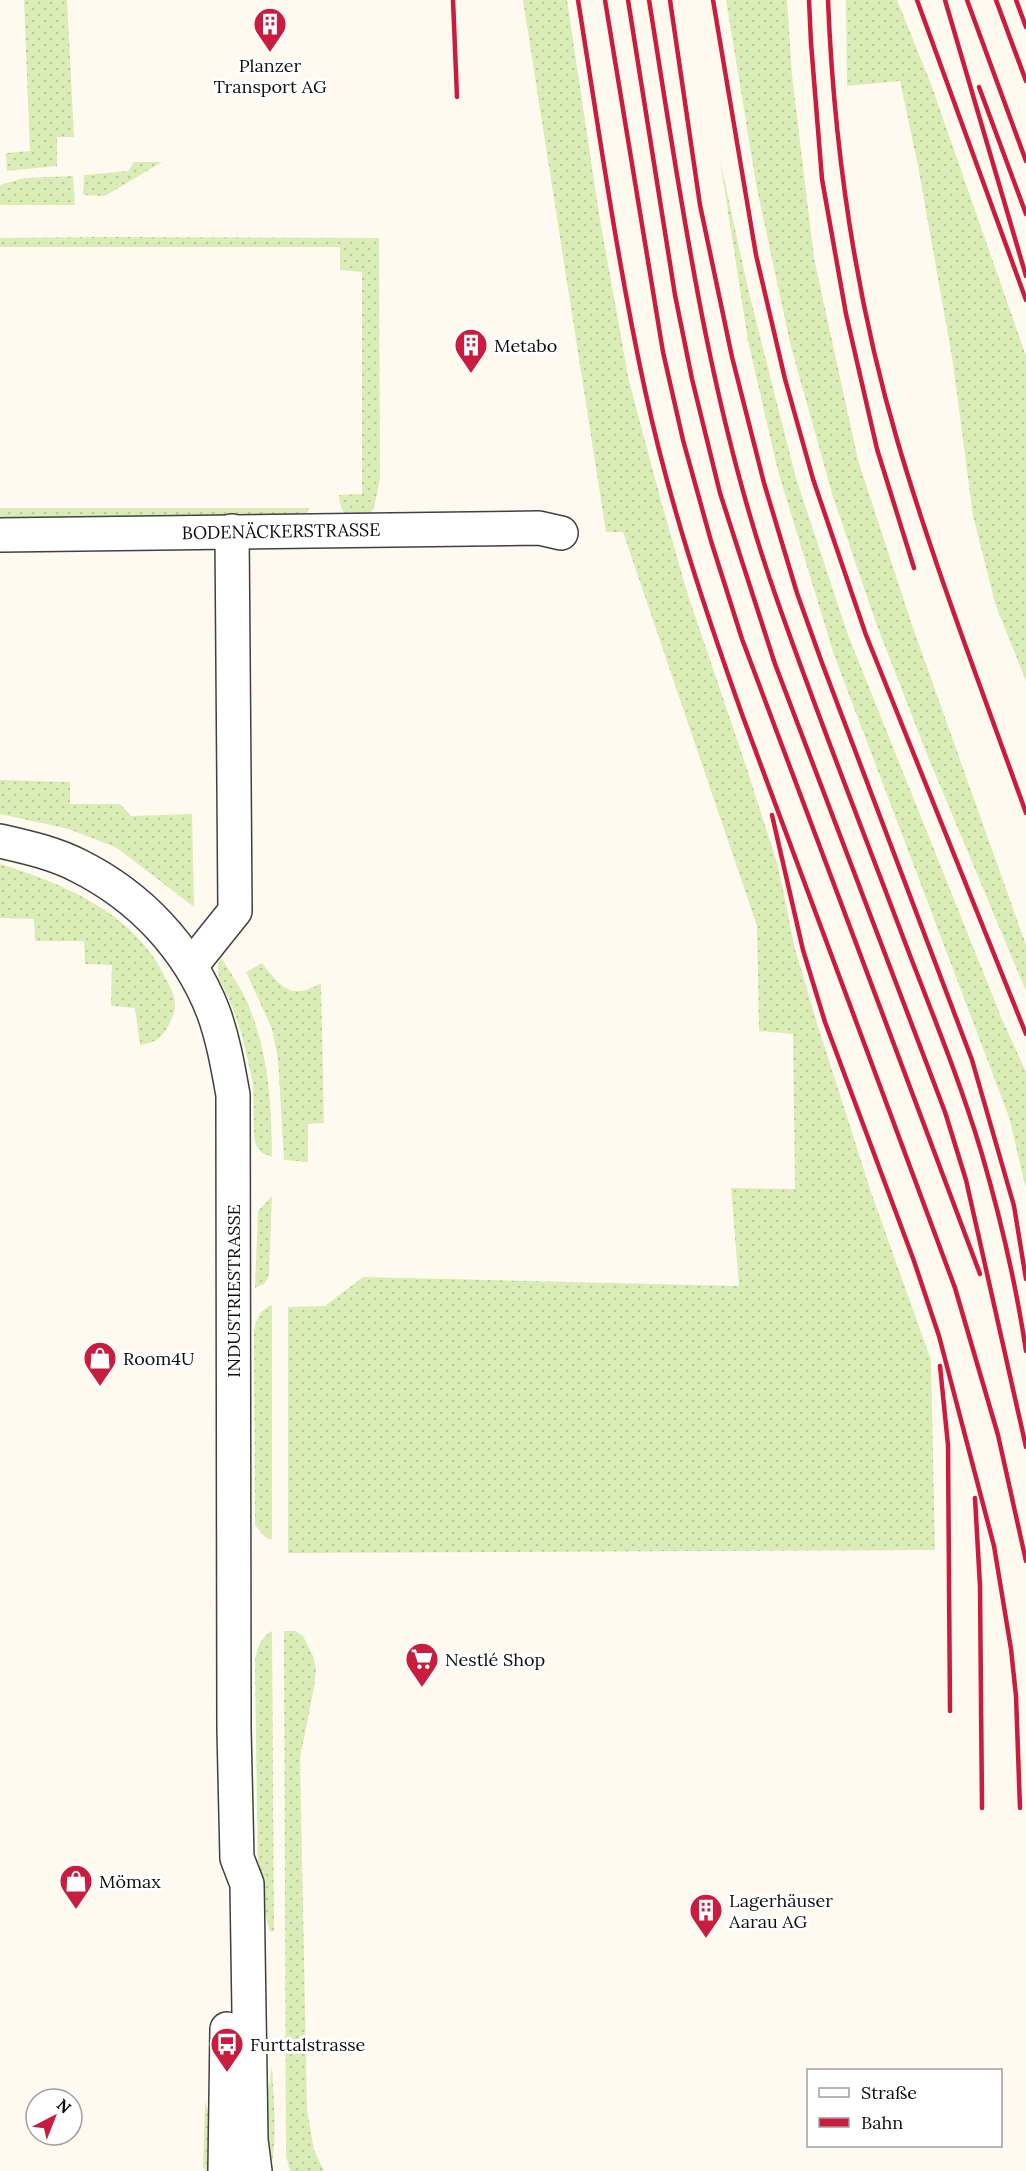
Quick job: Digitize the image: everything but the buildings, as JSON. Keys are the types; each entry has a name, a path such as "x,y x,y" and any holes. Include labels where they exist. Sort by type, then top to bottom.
{"street":[{"name":"BODENÄCKERSTRASSE","path":"0,535 539,528 561,533"},
{"path":"191,966 235,911 232,531"},
{"name":"INDUSTRIESTRASSE","path":"0,840 78,865 122,892 162,927 191,966 213,1010 225,1049 233,1095 234,1730 237,1858 247,1884 251,2140 255,2171"},
{"name":"INDUSTRIESTRASSE","path":"225,2171 229,1880 237,1858"}],"green space":[{"path":"24,0 67,0 74,137 57,137 57,166 7,171 6,153 30,151"},
{"path":"523,0 567,0 599,214 629,381 660,497 687,592 778,866 795,949 817,1023 871,1192 931,1360 935,1550 288,1553 288,1307 325,1306 363,1277 739,1286 731,1188 795,1189 793,1034 759,1031 757,926 623,532 606,532"},
{"path":"726,0 787,0 792,75 814,258 858,460 911,622 1026,945 1026,991 928,757 876,623 833,497 791,347 757,189"},
{"path":"846,0 897,0 931,84 1026,356 1026,681 996,606 973,516 953,363 918,166 900,81 847,86"},
{"path":"720,160 749,293 796,478 848,635 1002,1019 1026,1072 1026,1189 1009,1117 834,655 778,471 748,341"},
{"path":"134,162 162,162 105,196 83,195 84,175 128,171"},
{"path":"73,176 75,205 0,205 0,185 24,178"},
{"path":"0,238 379,238 380,479 374,508 369,515 349,519 342,508 339,495 362,494 362,272 340,270 340,247 0,247"},
{"path":"0,508 310,508 305,516 0,523"},
{"path":"0,780 70,782 70,804 120,804 131,816 192,814 194,907 117,848 69,829 0,814"},
{"path":"0,864 73,892 117,919 137,936 153,956 174,998 174,1013 160,1037 140,1045 135,1008 111,1006 112,965 85,964 84,941 35,941 34,919 0,918"},
{"path":"221,957 243,993 258,1033 267,1074 272,1157 262,1153 254,1137 253,1083 242,1035 231,1003 219,979 218,967"},
{"path":"262,963 287,989 301,991 321,983 324,1123 308,1124 308,1162 284,1160 278,1059 272,1029 246,972"},
{"path":"272,1196 269,1276 265,1283 255,1288 258,1211"},
{"path":"272,1305 272,1540 265,1537 255,1525 254,1331 259,1315"},
{"path":"272,1631 274,1931 270,1932 258,1879 255,1661 260,1644"},
{"path":"284,1631 295,1631 303,1636 313,1656 316,1669 300,1758 307,2110 314,2150 324,2171 290,2171 286,2155"},
{"path":"272,2066 275,2136 269,2170 261,2138"},
{"path":"205,2102 212,2124 215,2171 206,2171 203,2168"}],"railway":[{"path":"453,0 457,97"},
{"path":"578,0 635,342 665,473 702,596 743,717 955,1288 998,1435 1026,1561"},
{"path":"605,0 663,352 683,440 711,541 742,639 980,1274"},
{"path":"628,0 675,295 692,379 720,493 775,664 945,1112 966,1180 1026,1447"},
{"path":"649,0 699,300 714,374 752,522 775,594 839,770 973,1125 1007,1250 1026,1351"},
{"path":"670,0 700,205 732,357 764,483 797,593 822,663 972,1060 1014,1206 1026,1279"},
{"path":"713,0 756,255 785,379 813,479 866,635 1026,1034"},
{"path":"809,0 822,179 846,314 877,449 914,568"},
{"path":"828,0 842,168 859,279 883,389 927,536 1026,813"},
{"path":"917,0 1026,300"},
{"path":"945,0 1026,276"},
{"path":"967,0 1026,161"},
{"path":"996,0 1026,81"},
{"path":"1016,0 1026,27"},
{"path":"979,87 1026,214"},
{"path":"772,815 803,950 825,1022 914,1261 939,1336 994,1546 1011,1649 1016,1696 1020,1808"},
{"path":"940,1366 948,1445 950,1711"},
{"path":"975,1498 980,1586 982,1808"}],"place":[{"name":"Planzer Transport AG","path":"270,53"},
{"name":"Metabo","path":"471,374"},
{"name":"Room4U","path":"100,1387"},
{"name":"Nestlé Shop","path":"422,1688"},
{"name":"Mömax","path":"76,1910"},
{"name":"Lagerhäuser Aarau AG","path":"706,1939"},
{"name":"Furttalstrasse","path":"227,2073"}]}
